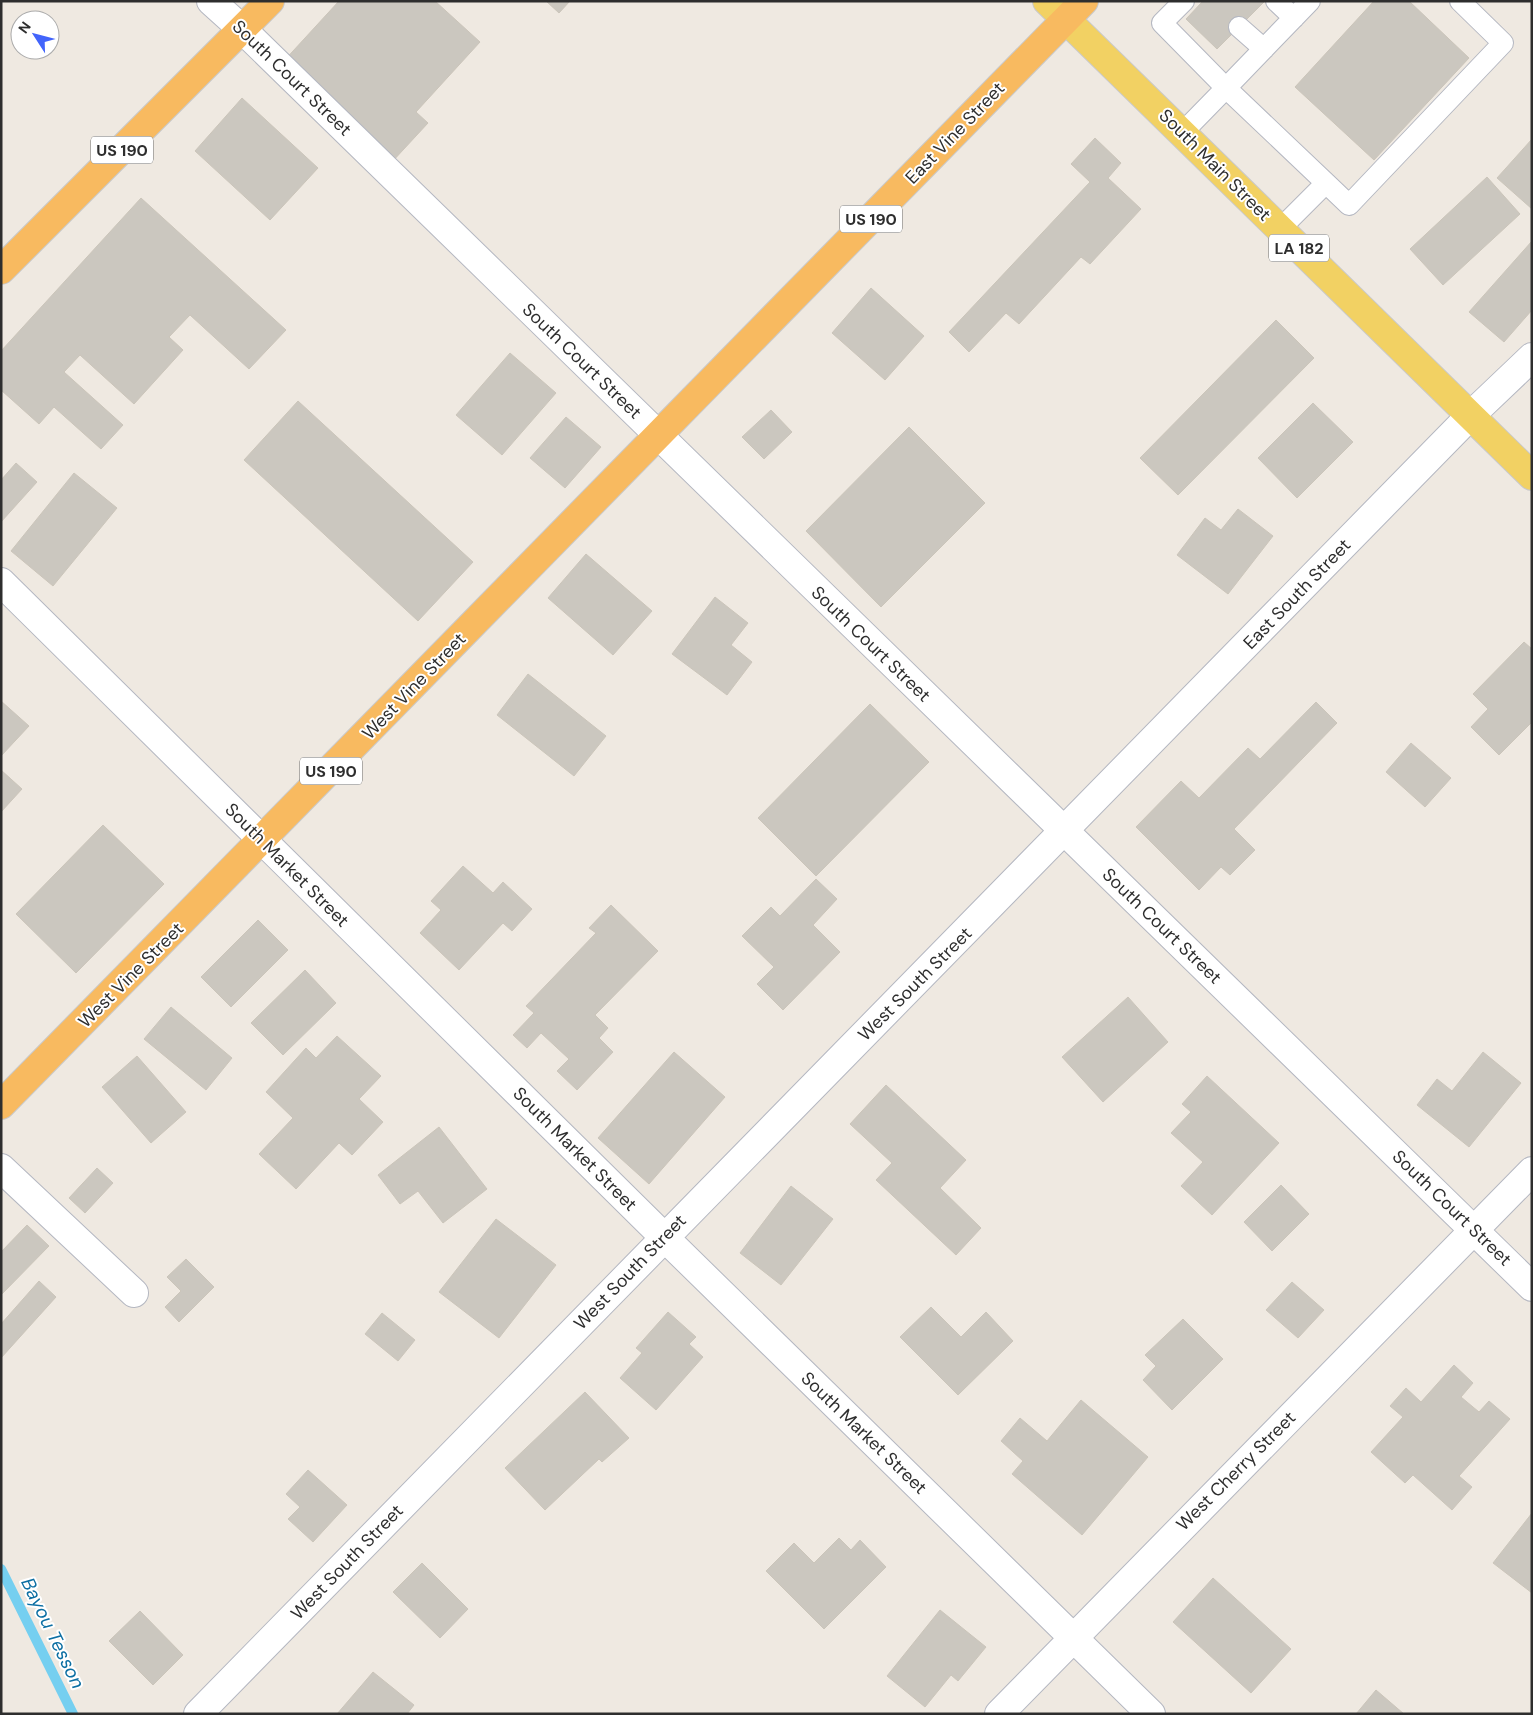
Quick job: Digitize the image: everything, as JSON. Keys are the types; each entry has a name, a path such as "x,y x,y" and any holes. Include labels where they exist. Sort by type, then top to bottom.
{"highway":[{"name":"US 190","path":"1,270 270,1"},
{"name":"East Vine Street","path":"658,436 1066,7"},
{"name":"West Vine Street","path":"1,1105 263,841 658,436"}],"main road":[{"name":"South Main Street","path":"1066,7 1182,133 1532,476"}],"street":[{"name":"South Court Street","path":"211,1 242,29 1532,1286"},
{"name":"East South Street","path":"1064,832 1470,416 1532,357"},
{"name":"South Market Street","path":"1,582 664,1237 1151,1714"},
{"name":"West South Street","path":"198,1714 664,1237 1064,832"},
{"path":"1,1168 134,1293"},
{"name":"West Cherry Street","path":"999,1714 1532,1172"}],"lane":[{"path":"1184,1 1162,24 1226,88 1350,205 1503,43 1460,1"},
{"path":"1276,1 1294,18"},
{"path":"1182,133 1310,1"},
{"path":"1239,27 1264,49"},
{"path":"1280,229 1326,183"}],"building":[{"path":"339,1 435,1 480,42 416,112 428,123 391,163 282,63"},
{"path":"546,1 570,1 559,13"},
{"path":"1203,1 1265,1 1217,49 1186,19"},
{"path":"1374,1 1409,1 1469,58 1374,160 1295,87"},
{"path":"242,98 318,168 270,220 195,151"},
{"path":"1095,138 1121,163 1108,178 1141,209 1090,264 1081,257 1019,324 1006,313 969,352 949,332 1090,182 1071,164"},
{"path":"1532,139 1532,209 1497,178"},
{"path":"1487,177 1520,214 1443,285 1410,249"},
{"path":"141,198 286,330 249,369 190,315 169,337 183,350 134,404 80,355 64,372 123,425 101,449 54,407 39,424 1,390 1,351"},
{"path":"1532,241 1532,310 1504,342 1469,312"},
{"path":"871,288 924,336 885,380 832,333"},
{"path":"1276,320 1314,358 1178,495 1140,458"},
{"path":"510,353 556,393 502,455 456,415"},
{"path":"298,401 473,562 418,621 244,460"},
{"path":"1313,403 1353,442 1297,498 1258,458"},
{"path":"771,410 792,432 764,459 742,437"},
{"path":"566,417 601,447 565,488 530,458"},
{"path":"909,427 985,503 881,607 806,531"},
{"path":"16,463 37,482 1,522 1,480"},
{"path":"74,473 117,508 53,586 11,551"},
{"path":"1238,509 1273,536 1228,594 1177,555 1205,518 1221,530"},
{"path":"586,554 652,611 613,655 548,598"},
{"path":"715,597 748,623 731,645 752,662 727,695 672,654"},
{"path":"1524,642 1532,649 1532,722 1499,755 1471,727 1488,709 1473,694"},
{"path":"528,674 606,736 574,776 497,715"},
{"path":"1,701 29,726 1,756"},
{"path":"1316,702 1337,723 1234,829 1255,850 1230,875 1221,867 1199,890 1136,827 1181,781 1199,798 1248,748 1260,759"},
{"path":"870,704 929,762 816,876 758,818"},
{"path":"1411,743 1451,778 1425,807 1386,772"},
{"path":"1,770 22,789 1,812"},
{"path":"103,825 164,884 76,973 16,914"},
{"path":"463,866 493,893 503,882 532,909 512,931 503,923 459,970 420,933 441,910 431,901"},
{"path":"816,879 837,899 813,925 840,952 783,1010 757,984 774,967 742,936 771,907 780,916"},
{"path":"611,905 658,951 595,1015 608,1028 599,1038 613,1052 577,1090 557,1071 569,1059 541,1033 527,1048 513,1035 534,1013 526,1006 596,933 589,928"},
{"path":"258,920 288,950 231,1007 201,977"},
{"path":"305,970 336,1003 283,1055 251,1023"},
{"path":"1128,997 1168,1042 1103,1102 1062,1057"},
{"path":"171,1007 232,1058 206,1090 144,1039"},
{"path":"337,1036 381,1076 359,1099 383,1122 352,1155 339,1143 296,1189 259,1154 293,1118 266,1092 306,1048 316,1058"},
{"path":"674,1052 725,1097 649,1184 598,1138"},
{"path":"1483,1052 1521,1083 1469,1147 1417,1105 1437,1079 1452,1091"},
{"path":"137,1056 186,1112 151,1143 102,1087"},
{"path":"1207,1076 1279,1143 1212,1215 1181,1186 1203,1162 1171,1133 1191,1112 1182,1104"},
{"path":"886,1085 966,1160 940,1188 981,1228 956,1255 876,1180 892,1163 850,1124"},
{"path":"439,1127 487,1189 443,1223 418,1191 400,1204 378,1175"},
{"path":"97,1168 113,1183 85,1213 69,1198"},
{"path":"1281,1185 1309,1214 1272,1251 1244,1222"},
{"path":"791,1186 833,1219 781,1285 740,1253"},
{"path":"496,1219 556,1265 499,1338 439,1292"},
{"path":"27,1225 49,1246 1,1295 1,1252"},
{"path":"186,1259 214,1287 179,1322 165,1307 181,1291 167,1277"},
{"path":"39,1281 56,1297 1,1358 1,1324"},
{"path":"1292,1282 1324,1310 1298,1338 1266,1310"},
{"path":"931,1307 961,1337 986,1312 1013,1341 958,1395 900,1337"},
{"path":"668,1312 696,1337 689,1344 703,1357 656,1410 620,1378 642,1353 636,1348"},
{"path":"382,1313 415,1340 398,1361 365,1334"},
{"path":"1183,1319 1223,1359 1172,1410 1143,1380 1156,1366 1145,1355"},
{"path":"1454,1365 1473,1383 1461,1397 1479,1412 1489,1401 1510,1419 1459,1476 1472,1487 1452,1510 1413,1475 1405,1483 1371,1452 1403,1417 1390,1406 1406,1388 1421,1402"},
{"path":"585,1392 629,1438 602,1462 599,1459 545,1510 505,1468"},
{"path":"1081,1400 1148,1457 1082,1535 1012,1474 1023,1461 1001,1441 1020,1418 1047,1441"},
{"path":"308,1470 347,1505 313,1542 288,1519 300,1507 286,1494"},
{"path":"1532,1513 1532,1593 1493,1563"},
{"path":"839,1538 851,1550 860,1540 886,1567 824,1629 766,1571 794,1543 814,1563"},
{"path":"422,1563 468,1609 440,1638 393,1592"},
{"path":"1213,1578 1291,1649 1251,1693 1173,1622"},
{"path":"940,1610 986,1647 958,1681 951,1675 925,1707 887,1676"},
{"path":"140,1611 183,1655 153,1685 109,1641"},
{"path":"373,1672 414,1705 407,1714 337,1714"},
{"path":"1376,1690 1404,1714 1356,1714"}],"waterway":[{"name":"Bayou Tesson","path":"1,1569 73,1714"}]}
